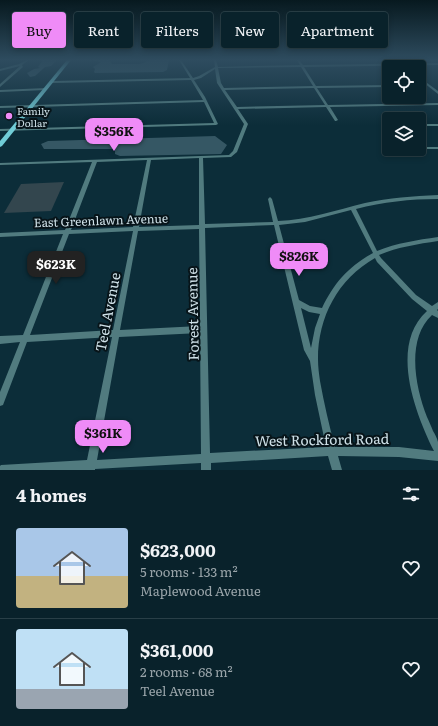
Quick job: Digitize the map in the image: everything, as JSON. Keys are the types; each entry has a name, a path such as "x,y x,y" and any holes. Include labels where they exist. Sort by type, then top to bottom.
{"main road":[{"path":"0,145 52,82"}],"street":[{"path":"0,130 216,124 194,82"},
{"path":"0,164 227,157 235,152 246,124 219,82"},
{"path":"313,82 336,120"},
{"path":"428,85 438,93"},
{"path":"223,89 382,86"},
{"path":"0,90 45,90"},
{"path":"0,107 205,102"},
{"path":"237,108 438,104"},
{"path":"426,125 438,125"},
{"path":"426,148 438,148"},
{"name":"Forest Avenue","path":"201,158 206,470"},
{"name":"Teel Avenue","path":"91,467 149,159"},
{"path":"0,402 95,161"},
{"name":"East Greenlawn Avenue","path":"0,235 277,224 309,220 353,208 397,199 437,198"},
{"path":"270,199 308,350 314,360"},
{"path":"353,208 379,260 414,297 436,310 422,321 416,330 411,356 416,395 424,419 438,450"},
{"path":"337,470 321,403 314,360 316,338 324,311 340,283 362,262 376,254 402,246 438,239"},
{"path":"296,302 309,309 324,311"},
{"path":"0,340 204,329"},
{"name":"West Rockford Road","path":"1,470 91,467 206,458 332,451 399,452 438,456"}],"shaded area":[{"path":"215,136 227,145 221,154 120,156 115,154 115,149 44,149 41,144 48,141"},
{"path":"64,182 51,211 4,213 21,184"}],"place":[{"name":"Family Dollar","path":"9,116"}]}
